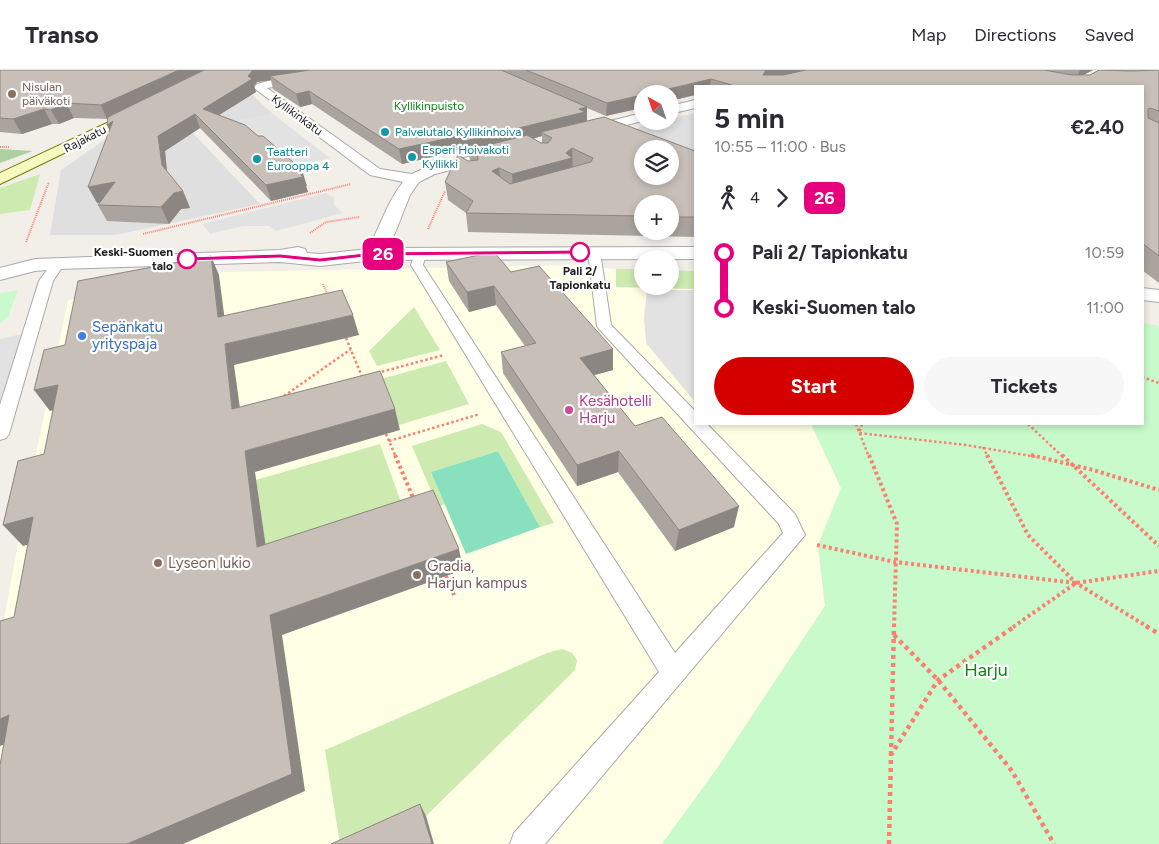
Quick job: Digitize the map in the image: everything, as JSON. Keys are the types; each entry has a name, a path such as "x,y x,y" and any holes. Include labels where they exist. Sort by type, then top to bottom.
{"main road":[{"name":"Rajakatu","path":"0,179 154,105"}],"street":[{"name":"Kyllikinkatu","path":"357,70 268,84 260,88 375,172 414,179"},
{"path":"679,108 694,104"},
{"path":"594,118 635,134"},
{"path":"574,134 634,119"},
{"path":"374,254 386,233 402,194 414,179 430,172 463,168 518,149"},
{"path":"0,274 35,265 59,263 280,256 320,260 374,254 423,245 594,252 694,253"},
{"path":"0,261 16,261 35,265"},
{"path":"1144,294 1159,296"},
{"path":"1144,309 1159,311"}],"lane":[{"path":"423,245 417,265 674,673"},
{"path":"594,252 604,326 694,421"},
{"path":"0,434 46,281 59,263"},
{"path":"525,844 794,536 788,520 698,425"}],"path":[{"path":"26,243 50,179"},
{"path":"137,236 360,182"},
{"path":"423,245 444,193"},
{"path":"309,235 320,225 347,218 360,217"},
{"path":"322,280 328,296"},
{"path":"346,338 365,383"},
{"path":"362,376 470,349"},
{"path":"284,396 351,350"},
{"path":"1144,378 1159,383"},
{"path":"389,440 506,406"},
{"path":"856,425 897,524 889,844"},
{"path":"859,432 862,425"},
{"path":"1029,425 1159,546"},
{"path":"859,432 982,447 1071,464 1159,490"},
{"path":"386,434 418,508"},
{"path":"982,447 1028,535 1076,583 1159,634"},
{"path":"794,536 818,545 895,562 1076,583 1159,571"},
{"path":"446,576 454,595"},
{"path":"891,755 938,680 1076,583"},
{"path":"894,634 938,680 1012,771 1054,844"}],"shaded area":[{"path":"247,90 273,114 190,130 260,204 116,235 50,235 61,170 110,136"},
{"path":"694,113 694,151 679,145 679,140 664,140 637,130 679,130 679,117"},
{"path":"273,114 330,158 282,169 230,122"},
{"path":"326,193 334,198 334,205 343,213 276,231 269,226 243,226 210,234 202,224"},
{"name":"Gradia, Harjun kampus","path":"577,265 616,269 616,287 634,287 634,295 679,295 679,289 694,289 694,425 811,425 841,488 818,545 825,606 718,767 662,844 0,844 0,640 24,512 68,300 224,272"},
{"path":"679,290 694,290 694,401 646,343 644,318 646,295 679,295"},
{"path":"30,332 0,434 0,339"}],"green space":[{"path":"0,149 33,151 0,163"},
{"path":"40,174 30,210 0,214 0,188"},
{"path":"616,269 634,269 634,287 616,287"},
{"path":"679,270 694,271 694,289 679,289"},
{"path":"18,290 8,317 0,323 0,293"},
{"path":"414,307 440,350 377,366 369,351"},
{"name":"Harju","path":"1144,323 1159,326 1159,844 662,844 718,767 825,606 818,545 841,488 811,425 1144,425"},
{"path":"446,361 469,404 399,425 381,379"},
{"path":"482,424 501,432 554,523 540,527 498,451 431,472 445,504 438,507 412,446"},
{"path":"380,444 403,508 269,568 256,480"},
{"path":"498,451 540,527 466,554 431,472"},
{"path":"562,649 572,653 577,660 575,670 426,816 340,844 325,750 547,653"}],"building":[{"path":"0,70 179,70 101,105 66,103 51,110 44,109 13,119 0,118"},
{"path":"204,70 253,70 248,76 252,79 203,109 245,125 258,136 263,136 302,170 297,171 303,177 266,185 195,114 158,136 162,165 183,191 174,193 161,207 98,205 115,182 88,187 113,121 107,125 108,117"},
{"path":"310,70 501,70 587,107 579,109 585,112 465,141 468,134 399,149 309,91 296,94 270,76"},
{"path":"526,70 766,70 763,75 783,75 806,70 1044,70 1072,75 1090,75 1099,70 1159,70 1159,111 1148,109 1148,118 1159,123 1159,256 1144,245 1144,85 732,85 711,79 679,86 634,85 634,97 607,103"},
{"path":"604,117 634,128 634,130 666,140 634,140 634,185 679,185 679,145 694,151 694,217 679,217 679,195 634,195 634,216 466,213 473,201 445,182 458,155 468,161 478,160 478,155 469,150 527,135 541,143 548,143 552,138 541,132","holes":["572,148 593,158 591,162 510,184 492,171 499,168 512,174 572,158 566,153"]},
{"path":"494,252 511,272 539,266 613,349 580,358 635,426 662,417 739,506 679,530 619,451 577,465 501,352 536,343 494,286 467,292 446,262"},
{"name":"Lyseon lukio","path":"211,256 218,317 342,290 353,315 225,344 232,409 380,371 395,409 245,451 257,547 433,490 459,549 270,615 292,774 127,844 0,844 0,765 9,715 0,719 0,621 14,617 33,517 3,525 18,461 44,454 58,385 34,390 44,350 65,345 78,281"},
{"path":"420,804 432,844 331,844"}],"bus line":[{"name":"26","path":"187,259 280,256 320,260 374,254 580,252"}],"place":[{"name":"Nisulan päiväkoti","path":"12,94"},
{"name":"Palvelutalo Kyllikinhoiva","path":"385,132"},
{"name":"Esperi Hoivakoti Kyllikki","path":"412,157"},
{"name":"Teatteri Eurooppa 4","path":"257,159"},
{"name":"Pali 2/ Tapionkatu","path":"580,252"},
{"name":"Keski-Suomen talo","path":"187,259"},
{"name":"Sepänkatu yrityspaja","path":"82,336"},
{"name":"Kesähotelli Harju","path":"569,410"},
{"name":"Lyseon lukio","path":"158,563"},
{"name":"Gradia, Harjun kampus","path":"417,575"}],"park label":[{"name":"Kyllikinpuisto","path":"429,106"}]}
